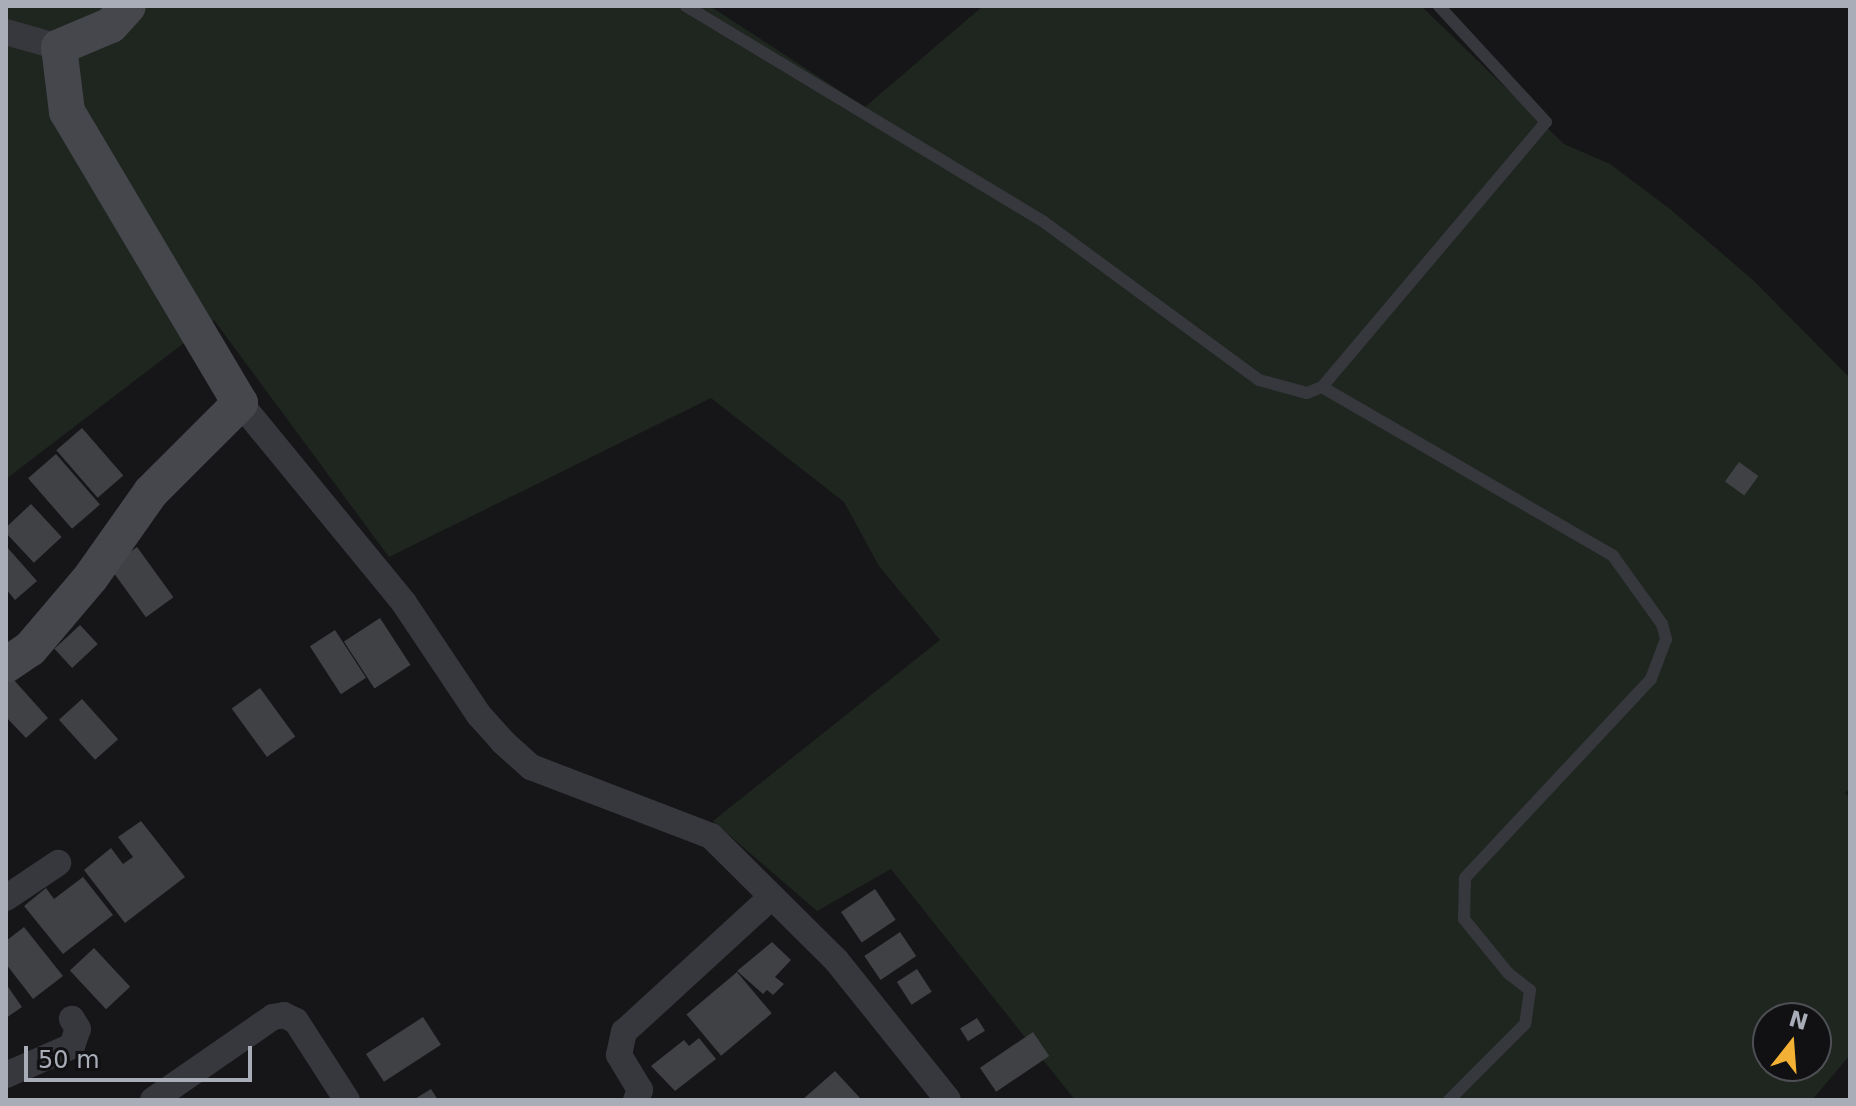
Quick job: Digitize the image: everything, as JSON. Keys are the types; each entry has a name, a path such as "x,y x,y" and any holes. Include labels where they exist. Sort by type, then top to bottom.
{"street":[{"path":"6,32 59,47 111,25 128,6"},
{"path":"59,47 67,112 240,403 404,603 479,715 531,767 698,828 836,960 948,1100"},
{"path":"6,665 30,649 91,577 151,492 240,403"},
{"path":"6,898 58,863"},
{"path":"636,1100 640,1090 619,1055 624,1032 769,899"},
{"path":"153,1100 185,1092 273,1017 284,1015 296,1021 347,1100"},
{"path":"6,1075 72,1046 78,1029 72,1019"}],"lane":[{"path":"686,6 1044,222 1259,380 1293,392 1322,387 1613,556 1662,624 1666,639 1651,679 1465,878 1464,919 1508,973 1530,990 1525,1024 1449,1100"},
{"path":"1322,387 1546,122 1439,6"}],"shaded area":[{"path":"6,6 710,6 865,107 983,6 1421,6 1564,144 1610,164 1670,209 1753,280 1850,378 1850,788 1845,793 1850,798 1850,1055 1832,1076 1832,1002 1752,1002 1752,1082 1827,1082 1812,1100 1075,1100 891,869 817,911 713,821 940,640 879,566 844,502 711,398 389,557 214,320 6,479"}],"building":[{"path":"82,428 123,476 98,498 56,450"},
{"path":"56,454 100,505 72,529 28,478"},
{"path":"1739,462 1758,476 1744,496 1725,481"},
{"path":"31,504 62,537 34,563 6,533 6,527"},
{"path":"6,546 37,581 15,600 6,589"},
{"path":"137,547 173,597 146,617 109,567"},
{"path":"380,618 410,665 374,688 344,641"},
{"path":"80,625 98,644 72,668 54,649"},
{"path":"335,630 366,678 341,694 310,646"},
{"path":"13,679 48,718 26,738 6,717 6,685"},
{"path":"260,688 295,737 267,757 232,709"},
{"path":"82,699 118,739 95,760 59,720"},
{"path":"141,821 185,877 125,923 84,870 111,848 123,864 133,857 118,837"},
{"path":"83,877 113,915 63,954 24,906 46,888 54,899"},
{"path":"875,889 896,920 862,943 841,912"},
{"path":"24,927 63,976 33,999 6,964 6,941"},
{"path":"900,932 916,956 881,980 864,956"},
{"path":"772,942 791,960 775,977 784,984 773,995 767,990 763,994 737,971"},
{"path":"94,948 130,987 106,1009 70,971"},
{"path":"917,969 932,992 912,1005 897,982"},
{"path":"737,972 772,1013 721,1056 686,1014"},
{"path":"6,984 22,1007 6,1018"},
{"path":"423,1017 441,1045 384,1082 366,1054"},
{"path":"977,1018 985,1031 968,1041 960,1029"},
{"path":"1033,1032 1049,1056 996,1092 980,1068"},
{"path":"699,1038 716,1059 675,1091 651,1066 684,1040 689,1046"},
{"path":"835,1071 860,1098 802,1100"},
{"path":"431,1089 438,1100 413,1100"}]}
